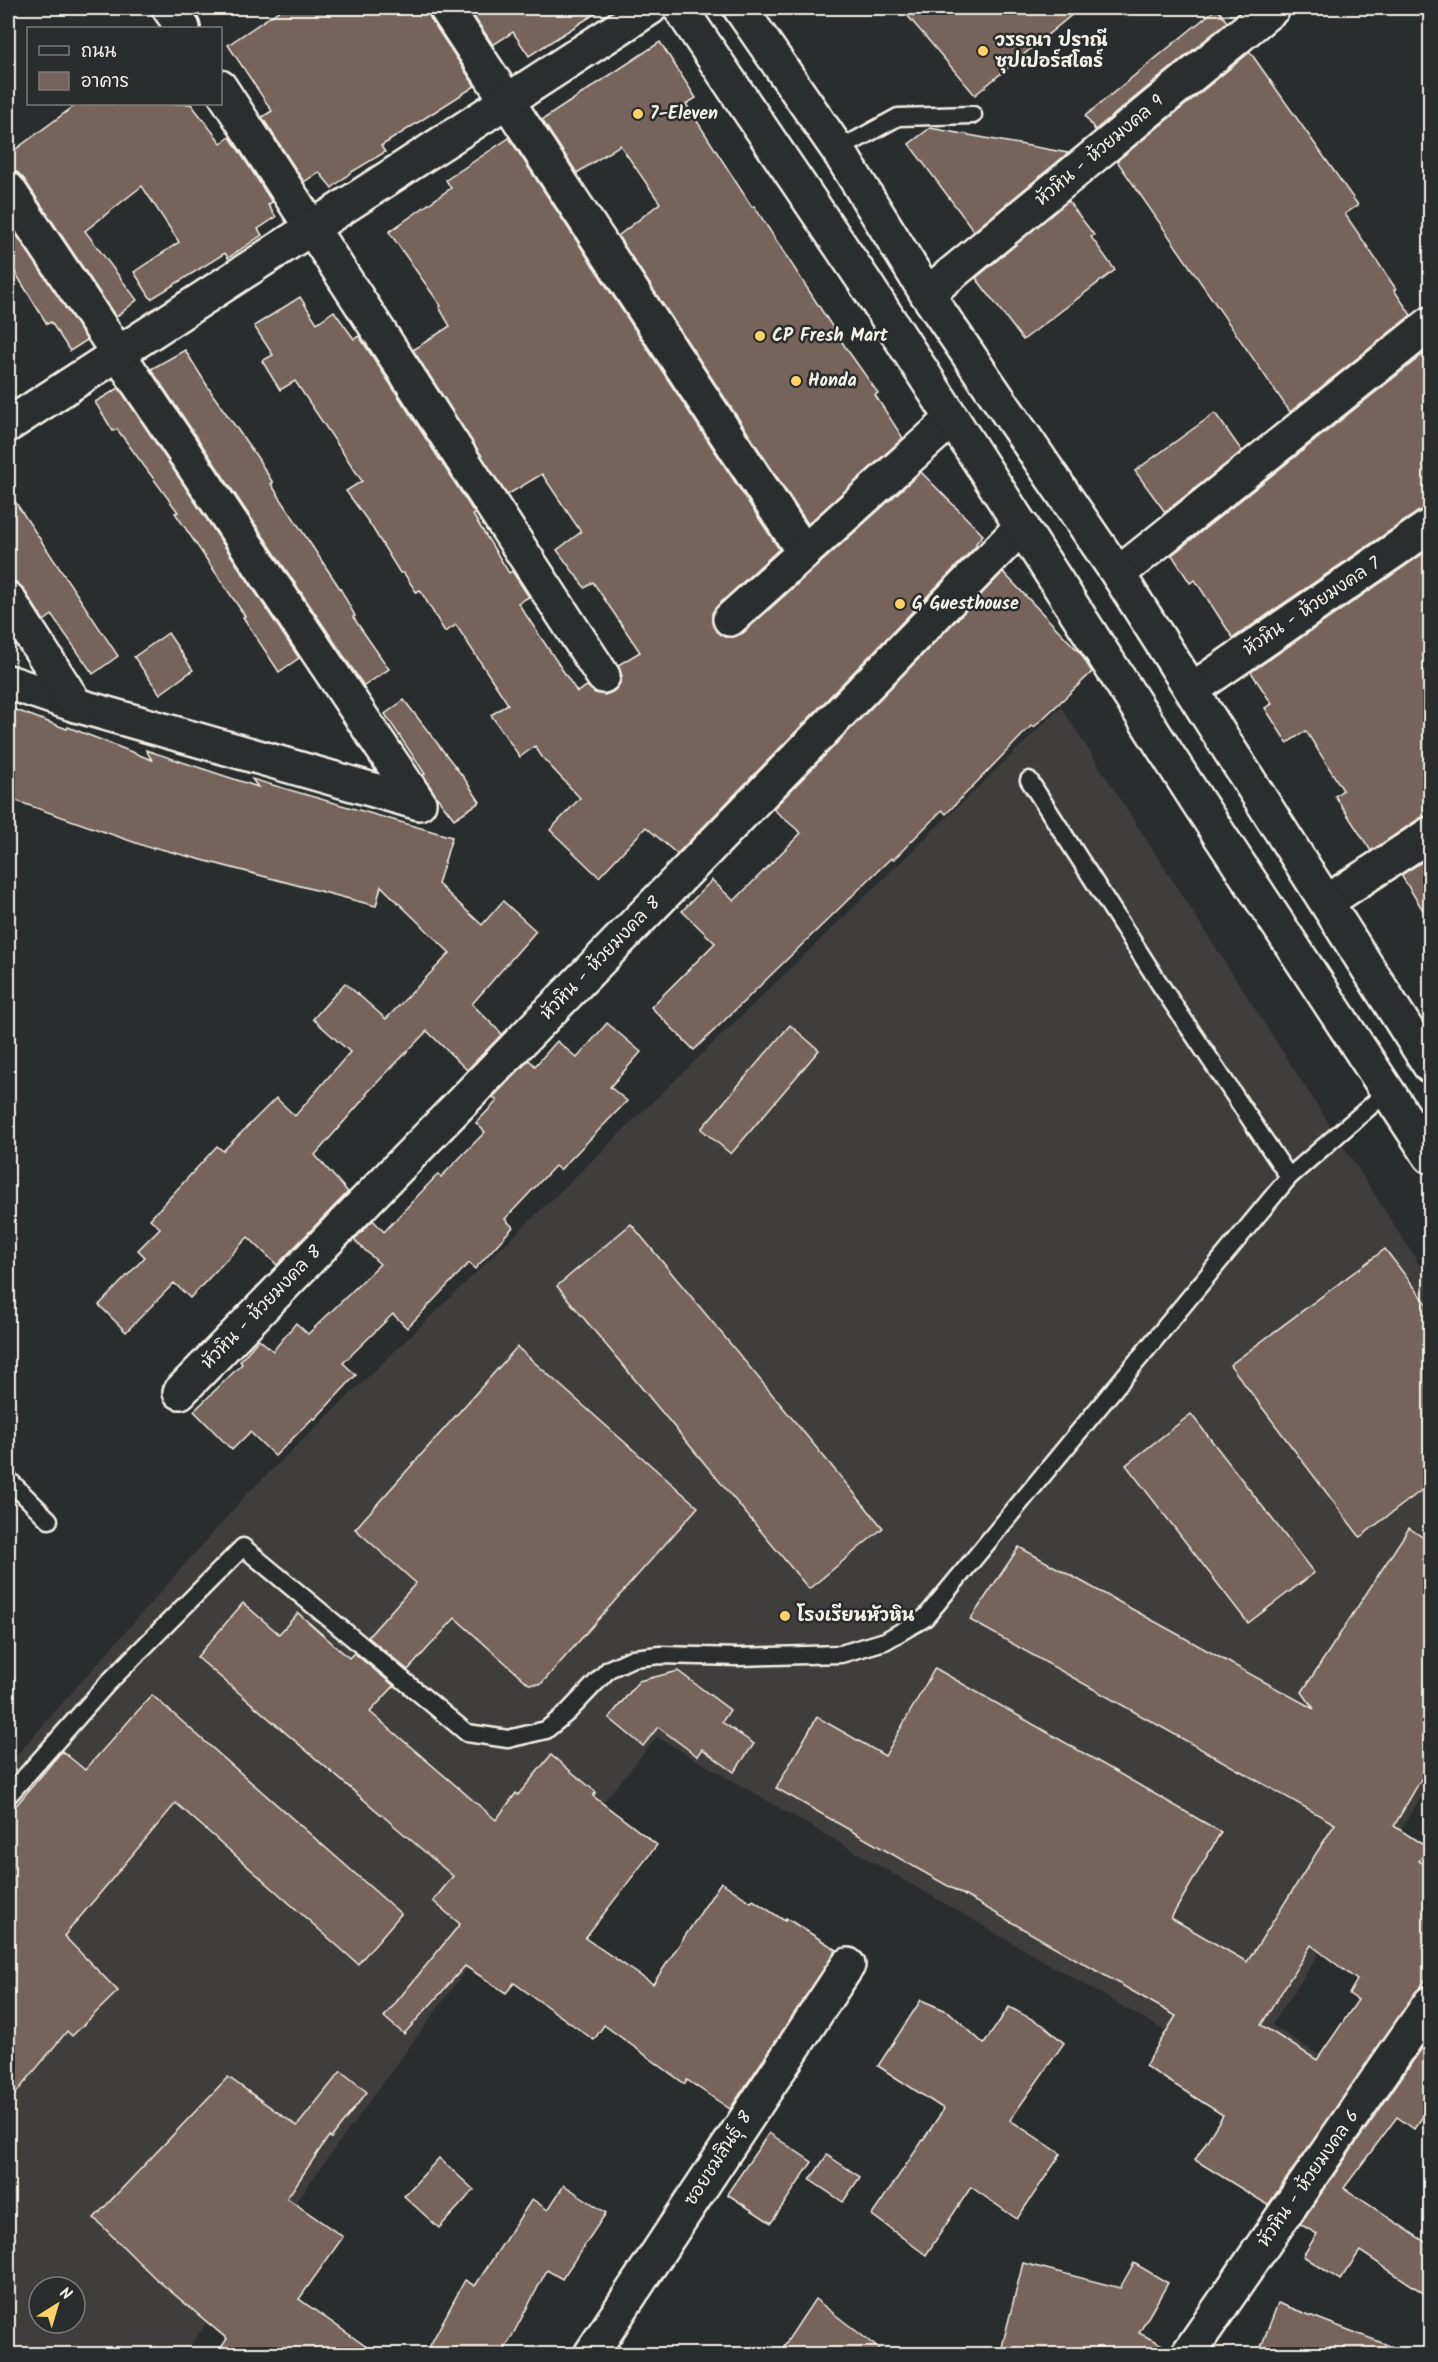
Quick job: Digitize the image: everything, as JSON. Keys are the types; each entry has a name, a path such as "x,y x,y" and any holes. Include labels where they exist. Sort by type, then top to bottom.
{"street":[{"path":"169,8 182,27"},
{"path":"446,8 803,551"},
{"path":"8,425 650,8"},
{"path":"680,8 864,281 1198,802 1431,1156"},
{"path":"740,8 838,150 927,294 1119,574 1430,1065 1389,1090"},
{"name":"หัวหิน - ห้วยมงคล 9","path":"927,294 1273,8"},
{"path":"222,90 603,676"},
{"path":"8,189 419,803 76,705 8,682"},
{"path":"1119,574 1431,324"},
{"path":"730,620 803,551 952,418"},
{"name":"หัวหิน - ห้วยมงคล 8","path":"180,1392 1022,526"},
{"name":"หัวหิน - ห้วยมงคล 7","path":"1193,689 1431,526"},
{"path":"8,599 76,705"},
{"path":"1328,901 1431,834"},
{"name":"ซอยชมสินธุ์ 8","path":"591,2355 848,1965"},
{"name":"หัวหิน - ห้วยมงคล 6","path":"1188,2355 1431,2003"}],"lane":[{"path":"838,150 898,117 974,115"},
{"path":"1029,780 1161,986 1289,1177"},
{"path":"8,1796 107,1684 243,1547 466,1733 508,1740 546,1730 568,1712 609,1669 633,1658 660,1655 739,1657 841,1654 885,1641 925,1618 1289,1177 1389,1090"},
{"path":"8,1479 50,1520"}],"shaded area":[{"name":"โรงเรียนหัวหิน","path":"1061,707 1430,1281 1430,1799 1423,1795 1272,2025 1361,2082 1326,2134 1172,2035 657,1737 471,1963 184,2354 8,2354 8,1765 247,1494"}],"building":[{"path":"283,8 428,8 430,18 475,86 381,146 385,152 350,173 332,188 319,172 304,182 262,117 272,111 228,45"},
{"path":"468,8 604,8 529,56 513,32 493,45"},
{"name":"วรรณา ปราณี ซุปเปอร์สโตร์","path":"901,8 1080,8 975,95"},
{"path":"1217,8 1227,22 1095,130 1085,116"},
{"path":"660,42 696,98 686,104 752,207 754,206 846,348 878,393 875,395 903,438 808,524 618,236 660,203 620,145 577,173 542,120"},
{"path":"1250,52 1358,205 1345,214 1411,315 1290,412 1117,161"},
{"path":"76,105 192,105 221,143 230,137 272,202 268,205 276,217 258,229 262,235 228,258 225,253 151,299 134,272 179,242 142,186 85,231 137,300 116,317 24,179 17,172 8,170 8,155"},
{"path":"930,128 1068,153 974,231 909,144"},
{"path":"509,138 779,549 717,606 712,613 712,622 717,632 725,637 743,633 921,472 983,535 976,543 977,545 677,854 646,827 599,877 550,830 580,798 542,757 535,746 520,757 491,715 508,704 456,625 445,632 420,590 416,592 404,573 400,573 370,524 346,491 362,481 295,381 280,390 262,361 273,355 254,326 300,297 317,323 334,311 354,339 359,336 475,514 473,515 509,573 512,571 529,597 518,603 577,692 587,686 595,693 605,695 614,691 622,676 618,665 640,652 593,582 585,588 557,550 581,532 542,474 507,495 413,350 450,326 439,307 441,306 389,232 451,188 446,180"},
{"path":"1068,201 1094,235 1091,237 1115,270 1023,340 976,278"},
{"path":"8,222 87,340 70,351 51,322 47,324 8,261"},
{"path":"1431,348 1431,508 1419,511 1233,638 1195,580 1190,583 1172,555"},
{"path":"185,350 213,395 257,457 273,483 271,484 341,590 355,616 353,617 389,669 364,686 151,369"},
{"path":"119,388 299,658 279,672 243,617 245,616 175,513 178,512 117,429 113,431 95,402"},
{"path":"1215,413 1242,451 1165,512 1135,471"},
{"path":"8,491 118,656 93,674 52,615 44,621 23,588 16,582 8,580"},
{"path":"1427,551 1431,557 1431,816 1420,818 1371,851 1335,796 1343,790 1306,731 1287,743 1265,708 1272,704 1251,672"},
{"path":"1003,572 1081,654 1092,672 1034,727 1032,725 946,814 942,810 893,860 891,858 694,1050 651,1007 715,943 682,911 712,880 734,901 801,833 773,809"},
{"path":"168,633 193,670 160,694 134,657"},
{"path":"404,700 480,802 454,819 436,796 423,775 425,774 385,714"},
{"path":"8,707 67,729 68,727 152,760 146,750 258,787 252,779 452,837 438,884 482,925 503,901 536,931 472,1004 502,1034 467,1070 427,1031 366,1094 315,1155 348,1192 277,1265 248,1237 190,1298 174,1283 126,1332 99,1305 145,1257 138,1250 160,1228 150,1219 217,1146 223,1151 276,1098 295,1116 350,1052 313,1019 345,983 386,1019 450,953 381,886 376,906 153,847 153,849 8,798"},
{"path":"1431,856 1431,923 1401,875"},
{"path":"607,1023 641,1052 610,1087 627,1101 560,1170 555,1166 505,1219 513,1227 475,1269 469,1263 407,1328 393,1314 343,1363 356,1375 315,1419 313,1418 275,1456 250,1432 232,1450 194,1411 242,1364 240,1361 259,1339 273,1351 296,1323 308,1334 380,1264 354,1240 373,1220 384,1232 438,1174 441,1177 485,1132 476,1123 497,1101 493,1097 529,1060 535,1066 557,1041 577,1058"},
{"path":"790,1025 819,1050 731,1154 701,1129"},
{"path":"631,1224 883,1528 809,1589 557,1286"},
{"path":"1385,1249 1431,1309 1431,1483 1360,1537 1230,1365"},
{"path":"517,1347 698,1507 541,1684 529,1684 455,1618 408,1670 368,1637 416,1583 355,1529"},
{"path":"1191,1414 1314,1573 1248,1623 1126,1465"},
{"path":"1409,1528 1431,1543 1431,1762 1394,1826 1428,1848 1419,1861 1431,1868 1431,1972 1268,2205 1195,2160 1223,2115 1145,2066 1176,2016 776,1788 817,1717 885,1756 935,1668 1221,1832 1171,1918 1247,1962 1335,1824 970,1620 1019,1547 1314,1709 1302,1692","holes":["1311,1945 1357,1980 1349,1994 1358,2000 1317,2060 1261,2025"]},
{"path":"243,1603 279,1634 298,1613 349,1658 354,1653 394,1686 370,1712 496,1820 516,1793 518,1795 551,1755 596,1792 593,1796 657,1845 585,1938 653,1984 721,1882 751,1902 753,1900 785,1921 786,1918 837,1950 730,2109 687,2080 685,2084 604,2025 594,2040 514,1983 506,1993 465,1966 404,2034 384,2017 460,1924 433,1901 453,1876 197,1657"},
{"path":"678,1671 730,1710 722,1722 754,1744 734,1772 702,1749 697,1756 658,1727 643,1746 609,1718 639,1681"},
{"path":"152,1695 401,1914 358,1964 176,1803 64,1936 118,1991 72,2036 67,2031 8,2103 8,1815 62,1751 85,1770"},
{"path":"921,2000 949,2012 984,2044 1009,2007 1043,2025 1064,2043 1010,2120 1061,2154 1017,2219 971,2187 926,2255 872,2215 944,2109 878,2066"},
{"path":"1431,2035 1431,2105 1414,2129 1397,2117 1344,2188 1431,2246 1431,2298 1360,2251 1340,2280 1303,2256 1317,2234 1300,2224"},
{"path":"341,2071 367,2092 331,2138 329,2136 287,2198 343,2237 299,2299 378,2355 216,2355 227,2339 155,2278 94,2218 228,2077 297,2126"},
{"path":"769,2133 812,2162 771,2223 727,2194"},
{"path":"827,2155 860,2177 843,2202 810,2180"},
{"path":"439,2158 474,2190 439,2228 404,2196"},
{"path":"564,2185 606,2213 562,2279 547,2270 502,2355 425,2355 465,2280 475,2286 532,2199 548,2210"},
{"path":"1023,2263 1120,2288 1134,2263 1168,2283 1139,2333 1170,2349 1170,2355 1000,2355"},
{"path":"815,2299 887,2355 778,2355"},
{"path":"1278,2303 1406,2352 1406,2355 1258,2355"}],"place":[{"name":"วรรณา ปราณี ซุปเปอร์สโตร์","path":"983,51"},
{"name":"7-Eleven","path":"638,114"},
{"name":"CP Fresh Mart","path":"760,336"},
{"name":"Honda","path":"796,381"},
{"name":"G Guesthouse","path":"900,604"},
{"name":"โรงเรียนหัวหิน","path":"785,1616"}]}
